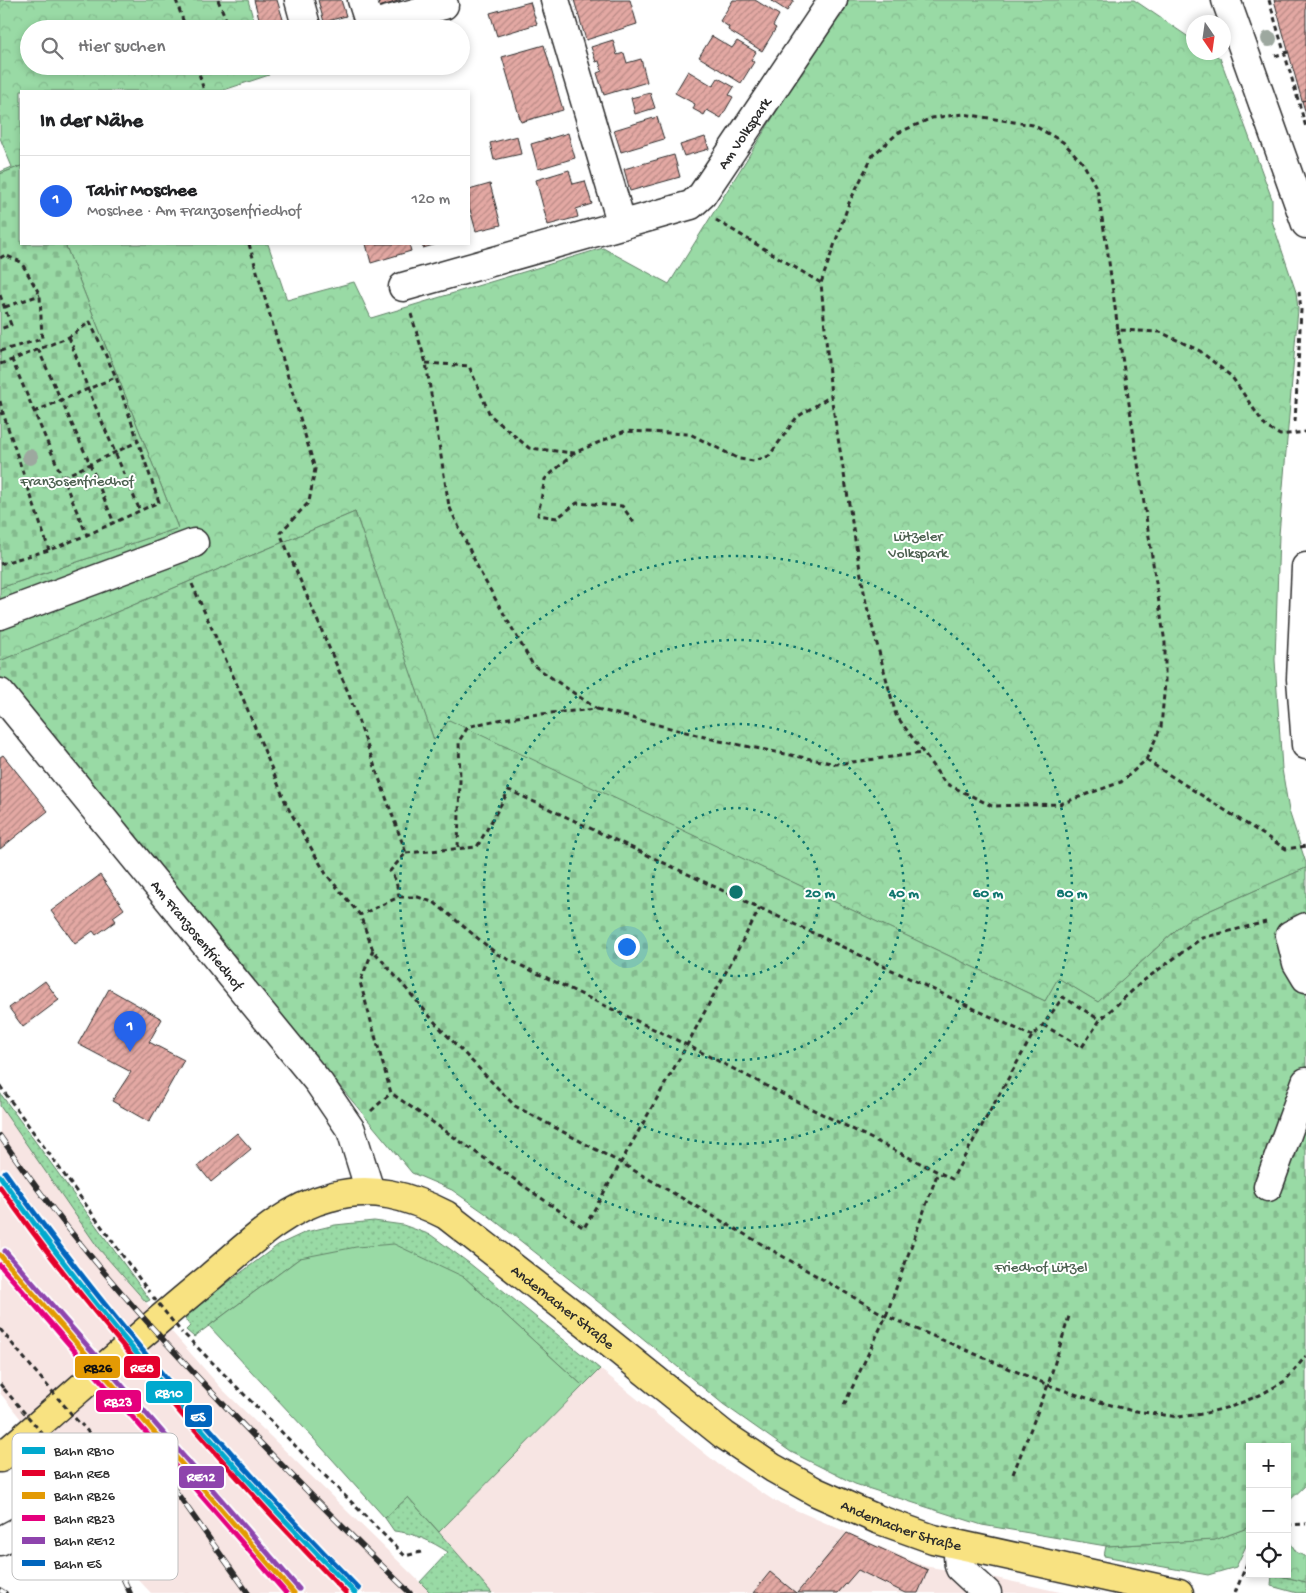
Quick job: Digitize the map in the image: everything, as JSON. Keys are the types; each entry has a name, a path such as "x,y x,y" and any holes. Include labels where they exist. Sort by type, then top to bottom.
{"main road":[{"name":"Andernacher Straße","path":"29,1433 167,1312 274,1224 303,1206 330,1196 370,1191 423,1203 446,1215 724,1435 786,1476 830,1499 905,1530 960,1546 1180,1593"},
{"name":"Andernacher Straße","path":"0,1458 12,1448"}],"street":[{"path":"299,0 305,20"},
{"path":"555,0 622,225"},
{"name":"Am Volkspark","path":"403,287 690,205 708,187 833,0"},
{"path":"1226,0 1306,224"},
{"path":"363,18 450,2"},
{"path":"0,615 194,544"},
{"path":"1306,567 1303,679 1306,745"},
{"name":"Am Franzosenfriedhof","path":"0,693 319,1083 351,1130 370,1191"},
{"path":"1298,931 1297,963 1306,978"},
{"path":"1268,1187 1306,1082"},
{"path":"0,1541 12,1535"},
{"path":"960,1546 958,1563 960,1568 987,1593"}],"path":[{"path":"176,0 183,20"},
{"path":"218,0 226,20"},
{"path":"1270,0 1306,127"},
{"path":"199,75 204,90"},
{"path":"964,114 1033,125 1063,142 1082,163 1097,189 1118,330 1165,643 1165,683 1161,727 1146,760 1121,782 1060,804 992,806 945,783 896,715 866,603 831,396 821,283 849,203 873,154 898,133 932,118 964,114"},
{"path":"690,205 821,283"},
{"path":"249,245 315,470 310,502 280,533 348,692 406,853"},
{"path":"0,258 5,255 21,262 40,295 42,338 0,351"},
{"path":"403,287 426,363 449,506 480,572 533,665 597,709"},
{"path":"1295,422 1301,310 1299,292"},
{"path":"0,295 11,325 0,329"},
{"path":"5,308 40,295"},
{"path":"0,364 69,337 90,322 116,377 159,502 49,550 0,564"},
{"path":"1118,330 1160,332 1200,351 1232,377 1266,427 1280,435 1306,432"},
{"path":"69,337 88,389 140,511"},
{"path":"38,349 90,464 114,523"},
{"path":"12,360 87,535"},
{"path":"426,363 469,366 490,415 529,448 574,453"},
{"path":"34,412 116,377"},
{"path":"635,524 622,506 577,503 557,518 538,515 545,479 574,453 626,431 690,434 739,459 754,461 769,456 797,417 831,396"},
{"path":"0,401 2,413 49,550"},
{"path":"63,477 139,442"},
{"path":"192,584 242,696 287,806 326,874 360,915 373,950 438,1026 515,1106 621,1163 886,1316 1048,1385 1129,1410 1178,1417 1202,1414 1233,1406 1260,1396 1285,1381 1306,1356"},
{"path":"458,848 459,741 468,726 490,720 597,709 720,741 836,764 923,753"},
{"path":"1146,760 1286,849 1306,846"},
{"path":"399,897 396,881 390,871 406,853 477,847 509,790 1032,1036"},
{"path":"360,915 399,897 418,897 435,903 497,954 687,1045 796,1102 952,1179 1032,1036 1043,1025 1063,997 1100,1020"},
{"path":"373,950 360,982 391,1093 584,1228 687,1045 760,908"},
{"path":"1043,1025 1082,1047 1100,1020 1144,981 1202,938 1267,922 1298,931"},
{"path":"0,1086 153,1297 182,1333 405,1556 421,1552"},
{"path":"844,1405 886,1316 938,1172"},
{"path":"1013,1474 1048,1385 1070,1313"},
{"path":"0,1329 88,1433"},
{"path":"0,1384 42,1433"},
{"path":"1291,1525 1306,1524"},
{"path":"1235,1593 1246,1566"}],"shaded area":[{"path":"0,1106 99,1249 222,1389 431,1593 151,1593 139,1580 178,1580 178,1433 32,1433 0,1393"},
{"path":"600,1369 718,1464 773,1500 924,1566 996,1578 1064,1593 492,1593 439,1532"}],"green space":[{"path":"0,0 248,0 254,20 20,20 20,75 269,75 224,90 20,90 20,166 0,174 0,172 12,167 0,138"},
{"name":"Lützeler Volkspark","path":"846,0 1134,0 1186,35 1186,60 1221,60 1272,199 1272,221 1296,292 1298,309 1279,535 1275,660 1282,769 1289,811 1306,868 1186,921 1098,1002 1059,979 1045,1001 449,721 434,741 355,512 0,661 0,588 178,528 65,245 268,245 287,300 354,282 371,318 603,248 669,284"},
{"name":"Franzosenfriedhof","path":"20,166 20,245 65,245 178,528 0,588 0,174"},
{"name":"Friedhof Lützel","path":"355,512 434,740 449,720 1045,1001 1058,978 1098,1002 1186,921 1306,868 1306,1485 1291,1499 1291,1443 1246,1443 1246,1528 1215,1540 1106,1546 982,1525 855,1484 791,1452 723,1404 601,1304 485,1213 452,1190 412,1173 0,677 0,661"},
{"path":"0,1093 150,1300 146,1302 99,1249 0,1106"},
{"path":"374,1221 403,1225 431,1235 469,1263 600,1369 583,1386 464,1277 300,1258 194,1337 186,1330 190,1326 183,1316 278,1245 306,1232 335,1225"},
{"path":"394,1244 464,1277 583,1386 439,1532 408,1497 385,1518 209,1326 300,1258 356,1247"},
{"path":"408,1497 492,1593 431,1593 420,1582 448,1552 422,1538 394,1531 385,1518"},
{"path":"1246,1528 1246,1546 1236,1567 1208,1575 1104,1556 1106,1546 1214,1540"},
{"path":"1291,1544 1296,1552 1306,1557 1306,1582 1289,1578 1291,1578"},
{"path":"1272,1578 1289,1578 1306,1582 1306,1593 1297,1593 1271,1586"}],"building":[{"path":"254,0 277,0 283,20 260,20"},
{"path":"318,0 341,0 346,16 323,20"},
{"path":"377,0 401,0 379,7"},
{"path":"574,0 630,0 637,24 586,40"},
{"path":"733,0 755,0 779,15 773,26 776,28 762,51 728,30 729,27 720,21"},
{"path":"770,0 794,0 787,11"},
{"path":"1274,0 1306,0 1306,100 1302,101"},
{"path":"530,2 537,24 497,36 490,13"},
{"path":"712,36 732,48 737,41 756,52 751,60 754,62 741,83 699,57"},
{"path":"613,40 617,55 624,53 627,63 641,59 647,82 604,95 597,73 602,71 599,61 596,62 591,47"},
{"path":"544,45 563,110 521,122 502,57"},
{"path":"688,71 713,86 718,78 734,87 729,95 733,97 721,118 707,110 704,115 693,109 695,104 675,93"},
{"path":"650,93 655,108 635,114 631,98"},
{"path":"1306,100 1306,114 1302,101"},
{"path":"657,117 664,139 621,152 614,130"},
{"path":"568,133 575,158 538,169 531,144"},
{"path":"517,136 521,154 494,160 490,143"},
{"path":"705,137 709,149 684,156 680,145"},
{"path":"674,155 680,177 630,191 624,169"},
{"path":"569,170 573,184 585,181 592,204 576,209 578,217 548,225 536,180"},
{"path":"490,184 501,225 476,231 470,210 470,190"},
{"path":"366,245 409,245 411,251 371,263"},
{"path":"422,245 434,245 423,248"},
{"path":"3,755 48,811 0,849 0,757"},
{"path":"100,875 124,909 113,917 116,921 96,935 93,931 75,944 51,911"},
{"path":"45,981 59,1000 23,1027 9,1008"},
{"path":"109,989 162,1019 149,1042 184,1060 149,1122 112,1101 131,1072 78,1044"},
{"path":"237,1133 251,1149 211,1182 198,1166"},
{"path":"847,1533 928,1570 918,1593 905,1593 858,1570 838,1593 797,1593"},
{"path":"770,1572 796,1593 753,1593"}],"railway":[{"path":"0,1136 51,1207 106,1275 164,1341 293,1477 410,1593"},
{"path":"178,1494 248,1593"},
{"path":"124,1580 130,1593"},
{"path":"0,1590 5,1593"}],"rail line":[{"name":"ES","path":"5,1172 87,1282 174,1388 265,1490 359,1589"},
{"name":"RB10","path":"0,1176 82,1286 169,1392 260,1494 355,1593"},
{"name":"RE8","path":"0,1187 94,1311 201,1437 346,1593"},
{"name":"RE12","path":"5,1251 163,1433"},
{"name":"RB26","path":"0,1255 155,1433"},
{"name":"RB23","path":"0,1265 146,1433"},
{"name":"RE12","path":"178,1450 299,1589"},
{"name":"RB26","path":"178,1460 294,1593"},
{"name":"RB23","path":"178,1469 286,1593"}],"place":[{"name":"Tahir Moschee","path":"130,1052"}]}
